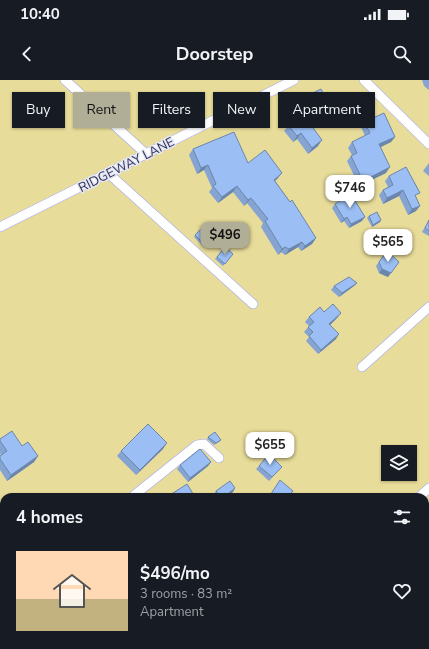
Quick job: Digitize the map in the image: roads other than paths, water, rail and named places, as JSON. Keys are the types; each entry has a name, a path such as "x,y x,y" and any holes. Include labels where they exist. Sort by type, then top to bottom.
{"street":[{"path":"65,80 146,154"},
{"name":"RIDGEWAY LANE","path":"0,227 294,80"},
{"path":"364,80 429,144"},
{"path":"108,173 253,304"},
{"path":"362,367 429,307"},
{"path":"137,493 197,445 204,444 219,458"}]}
